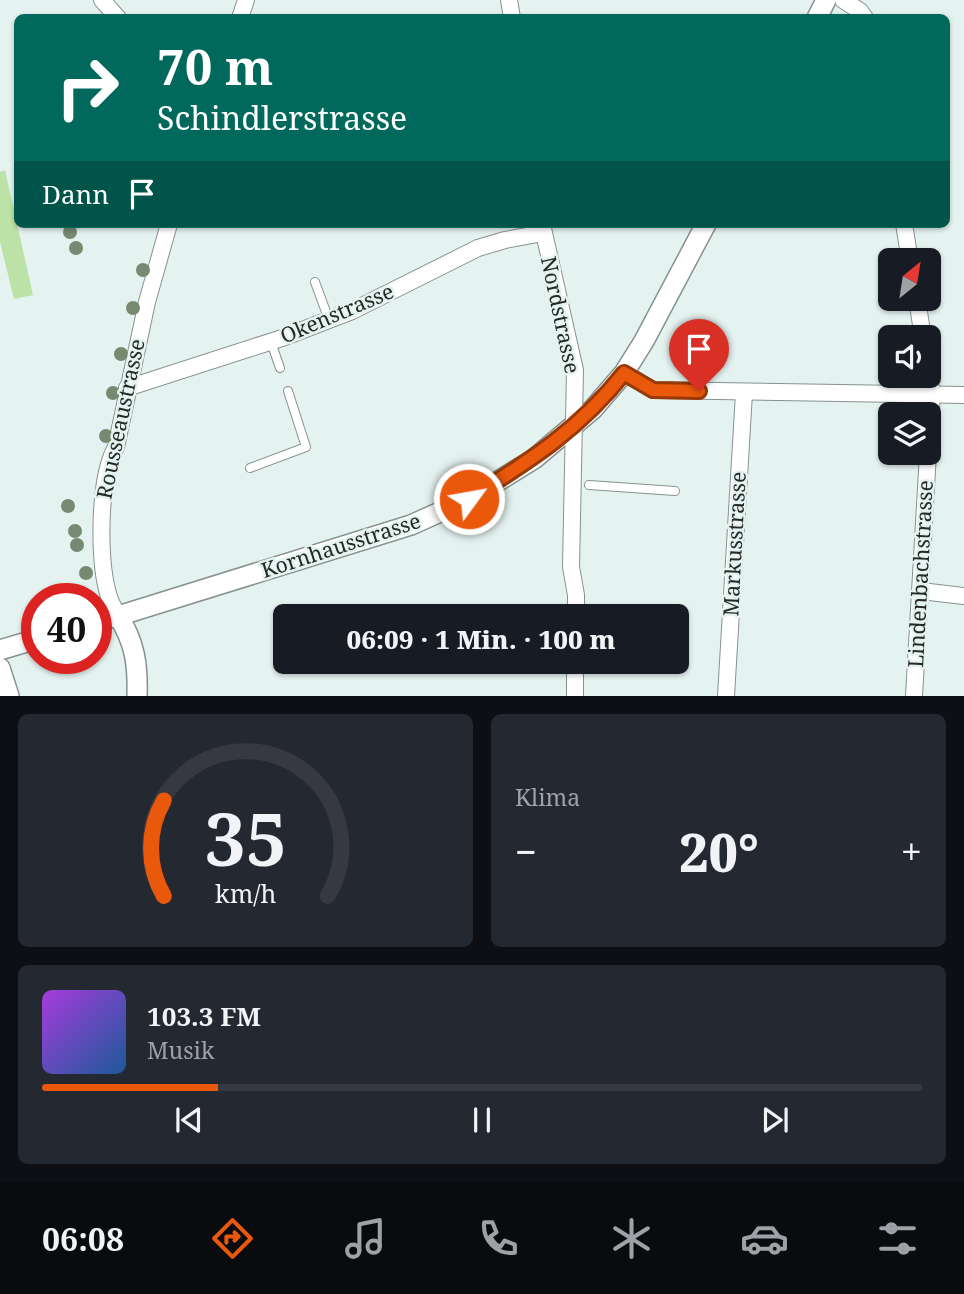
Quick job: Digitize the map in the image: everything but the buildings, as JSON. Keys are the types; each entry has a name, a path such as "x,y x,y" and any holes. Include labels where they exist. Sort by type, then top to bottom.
{"street":[{"path":"102,0 114,14"},
{"path":"843,0 862,14"},
{"name":"Rousseaustrasse","path":"137,695 138,663 129,633 109,597 104,570 103,506 109,459 116,447 146,302 168,228"},
{"name":"Kornhausstrasse","path":"112,617 371,538 439,514 534,459 593,409 624,373 704,228"},
{"path":"905,228 908,248"},
{"name":"Okenstrasse","path":"127,388 271,342 329,320 384,296 478,248 542,229"},
{"name":"Nordstrasse","path":"542,229 575,370 571,567 576,604"},
{"path":"624,373 653,390 964,395"},
{"path":"931,388 931,402"},
{"name":"Markusstrasse","path":"726,695 744,393"},
{"name":"Lindenbachstrasse","path":"914,695 928,465"},
{"path":"921,592 964,596"},
{"path":"0,650 21,644"},
{"path":"0,668 9,695"},
{"path":"575,674 575,695"}],"lane":[{"path":"315,282 329,320"},
{"path":"271,342 280,368"},
{"path":"250,468 306,447 288,391"},
{"path":"589,485 675,491"}],"green space":[{"path":"5,170 14,210 14,228 18,228 33,295 14,299 0,242 0,172"}],"route":[{"path":"469,499 548,449 593,409 624,373 653,390 699,391"}]}
